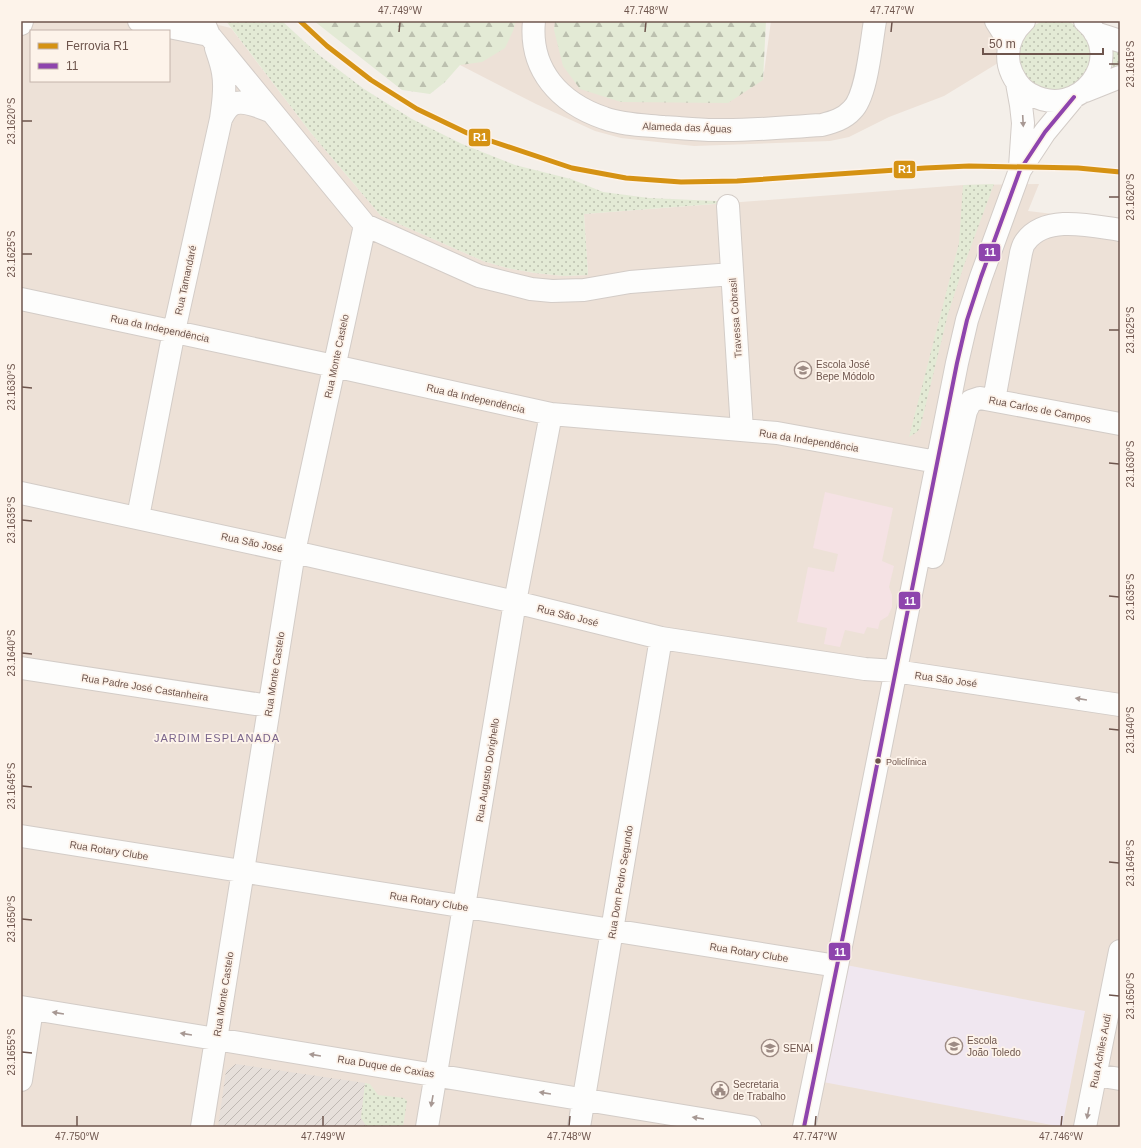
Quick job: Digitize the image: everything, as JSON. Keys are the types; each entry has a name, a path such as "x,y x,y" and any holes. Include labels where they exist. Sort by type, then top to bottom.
{"street":[{"path":"139,21 209,33 270,111 365,225 479,276 517,286 552,291 584,290 630,282 676,265 732,267"},
{"name":"Alameda das Águas","path":"534,21 534,45 539,65 554,88 578,107 604,118 631,125 716,130 822,125 838,120 852,110 862,93 875,21"},
{"path":"996,21 1010,42"},
{"path":"1020,170 1023,123 1022,105 1017,83 1010,70 1008,56 1010,42 1016,30 1024,21"},
{"path":"1090,25 1120,41"},
{"path":"804,1127 937,462 967,320 1020,170 1045,132 1079,95 1093,83 1099,71 1101,58 1100,46 1090,25"},
{"name":"Rua Tamandaré","path":"138,517 174,331 221,119 224,95 223,72 209,33"},
{"path":"1017,83 1026,92 1037,98 1049,101 1062,101 1120,77"},
{"path":"221,119 229,106 237,103 248,103 270,111"},
{"name":"Travessa Cobrasil","path":"728,206 742,430"},
{"path":"994,400 1021,252 1025,242 1032,235 1044,228 1058,225 1076,224 1120,230"},
{"name":"Rua Monte Castelo","path":"202,1127 294,552 365,225"},
{"name":"Rua da Independência","path":"21,298 551,414 777,433 937,462"},
{"name":"Rua Carlos de Campos","path":"905,623 928,574 966,411 971,401 980,398 994,400 1120,424"},
{"name":"Rua Augusto Dorighello","path":"427,1127 515,602 551,414"},
{"name":"Rua São José","path":"21,493 138,517 515,602 661,638 865,669 895,671 1120,705"},
{"name":"Rua Dom Pedro Segundo","path":"579,1127 661,638"},
{"name":"Rua Padre José Castanheira","path":"21,668 269,706"},
{"name":"Rua Rotary Clube","path":"21,836 837,966"},
{"name":"Rua Achiles Audi","path":"1085,1127 1120,951"},
{"path":"21,1080 26,1008"},
{"name":"Rua Duque de Caxias","path":"26,1008 750,1127"},
{"path":"1096,1075 1120,1079"}],"shaded area":[{"path":"21,21 202,21 231,28 311,133 381,216 483,261 507,268 564,276 588,275 584,214 963,185 1039,184 1028,211 1120,222 1120,1127 21,1127"},
{"path":"382,21 555,21 554,30 763,80 771,21 1014,21 998,63 944,96 889,117 849,137 830,141 694,146 621,138 595,131 536,104 460,65"},
{"path":"825,492 893,508 882,561 894,566 889,587 892,595 892,607 888,616 880,621 878,629 867,627 864,634 845,630 840,647 824,644 827,628 797,622 808,567 834,572 838,554 813,548"},
{"name":"Escola João Toledo","path":"846,965 1085,1011 1062,1127 823,1082"},
{"path":"236,1064 365,1083 361,1118 367,1127 218,1127 226,1071"}],"green space":[{"path":"1048,19 1062,19 1069,21 1081,29 1089,41 1091,55 1089,69 1081,81 1069,89 1062,91 1048,91 1041,89 1029,81 1021,69 1019,62 1019,48 1021,41 1029,29 1041,21"},
{"path":"226,21 282,21 319,55 364,89 412,119 462,144 515,165 571,179 603,192 649,198 739,202 584,214 588,275 564,276 535,273 507,268 483,261 381,216 311,133"},
{"path":"314,21 516,21 505,48 482,62 460,65 445,82 430,94 402,90"},
{"path":"555,21 766,21 763,80 728,103 621,102 580,89 563,66 554,30"},
{"path":"1105,44 1120,49 1120,71 1109,76"},
{"path":"994,184 963,268 948,314 920,428 909,437 959,243 963,185"},
{"path":"365,1083 370,1084 378,1095 404,1098 407,1101 403,1127 367,1127 361,1118"}],"rail line":[{"name":"R1","path":"300,21 327,46 371,80 417,109 467,133 572,168 626,178 681,182 737,181 969,166 1078,168 1120,172"}],"transit line":[{"name":"11","path":"804,1127 957,363 967,320 1020,170 1045,132 1074,97"}],"place":[{"name":"Escola José Bepe Módolo","path":"803,370"},
{"name":"Policlínica","path":"878,761"},
{"name":"Escola João Toledo","path":"954,1046"},
{"name":"SENAI","path":"770,1048"},
{"name":"Secretaria de Trabalho","path":"720,1090"}],"district":[{"name":"JARDIM ESPLANADA","path":"217,738"}]}
